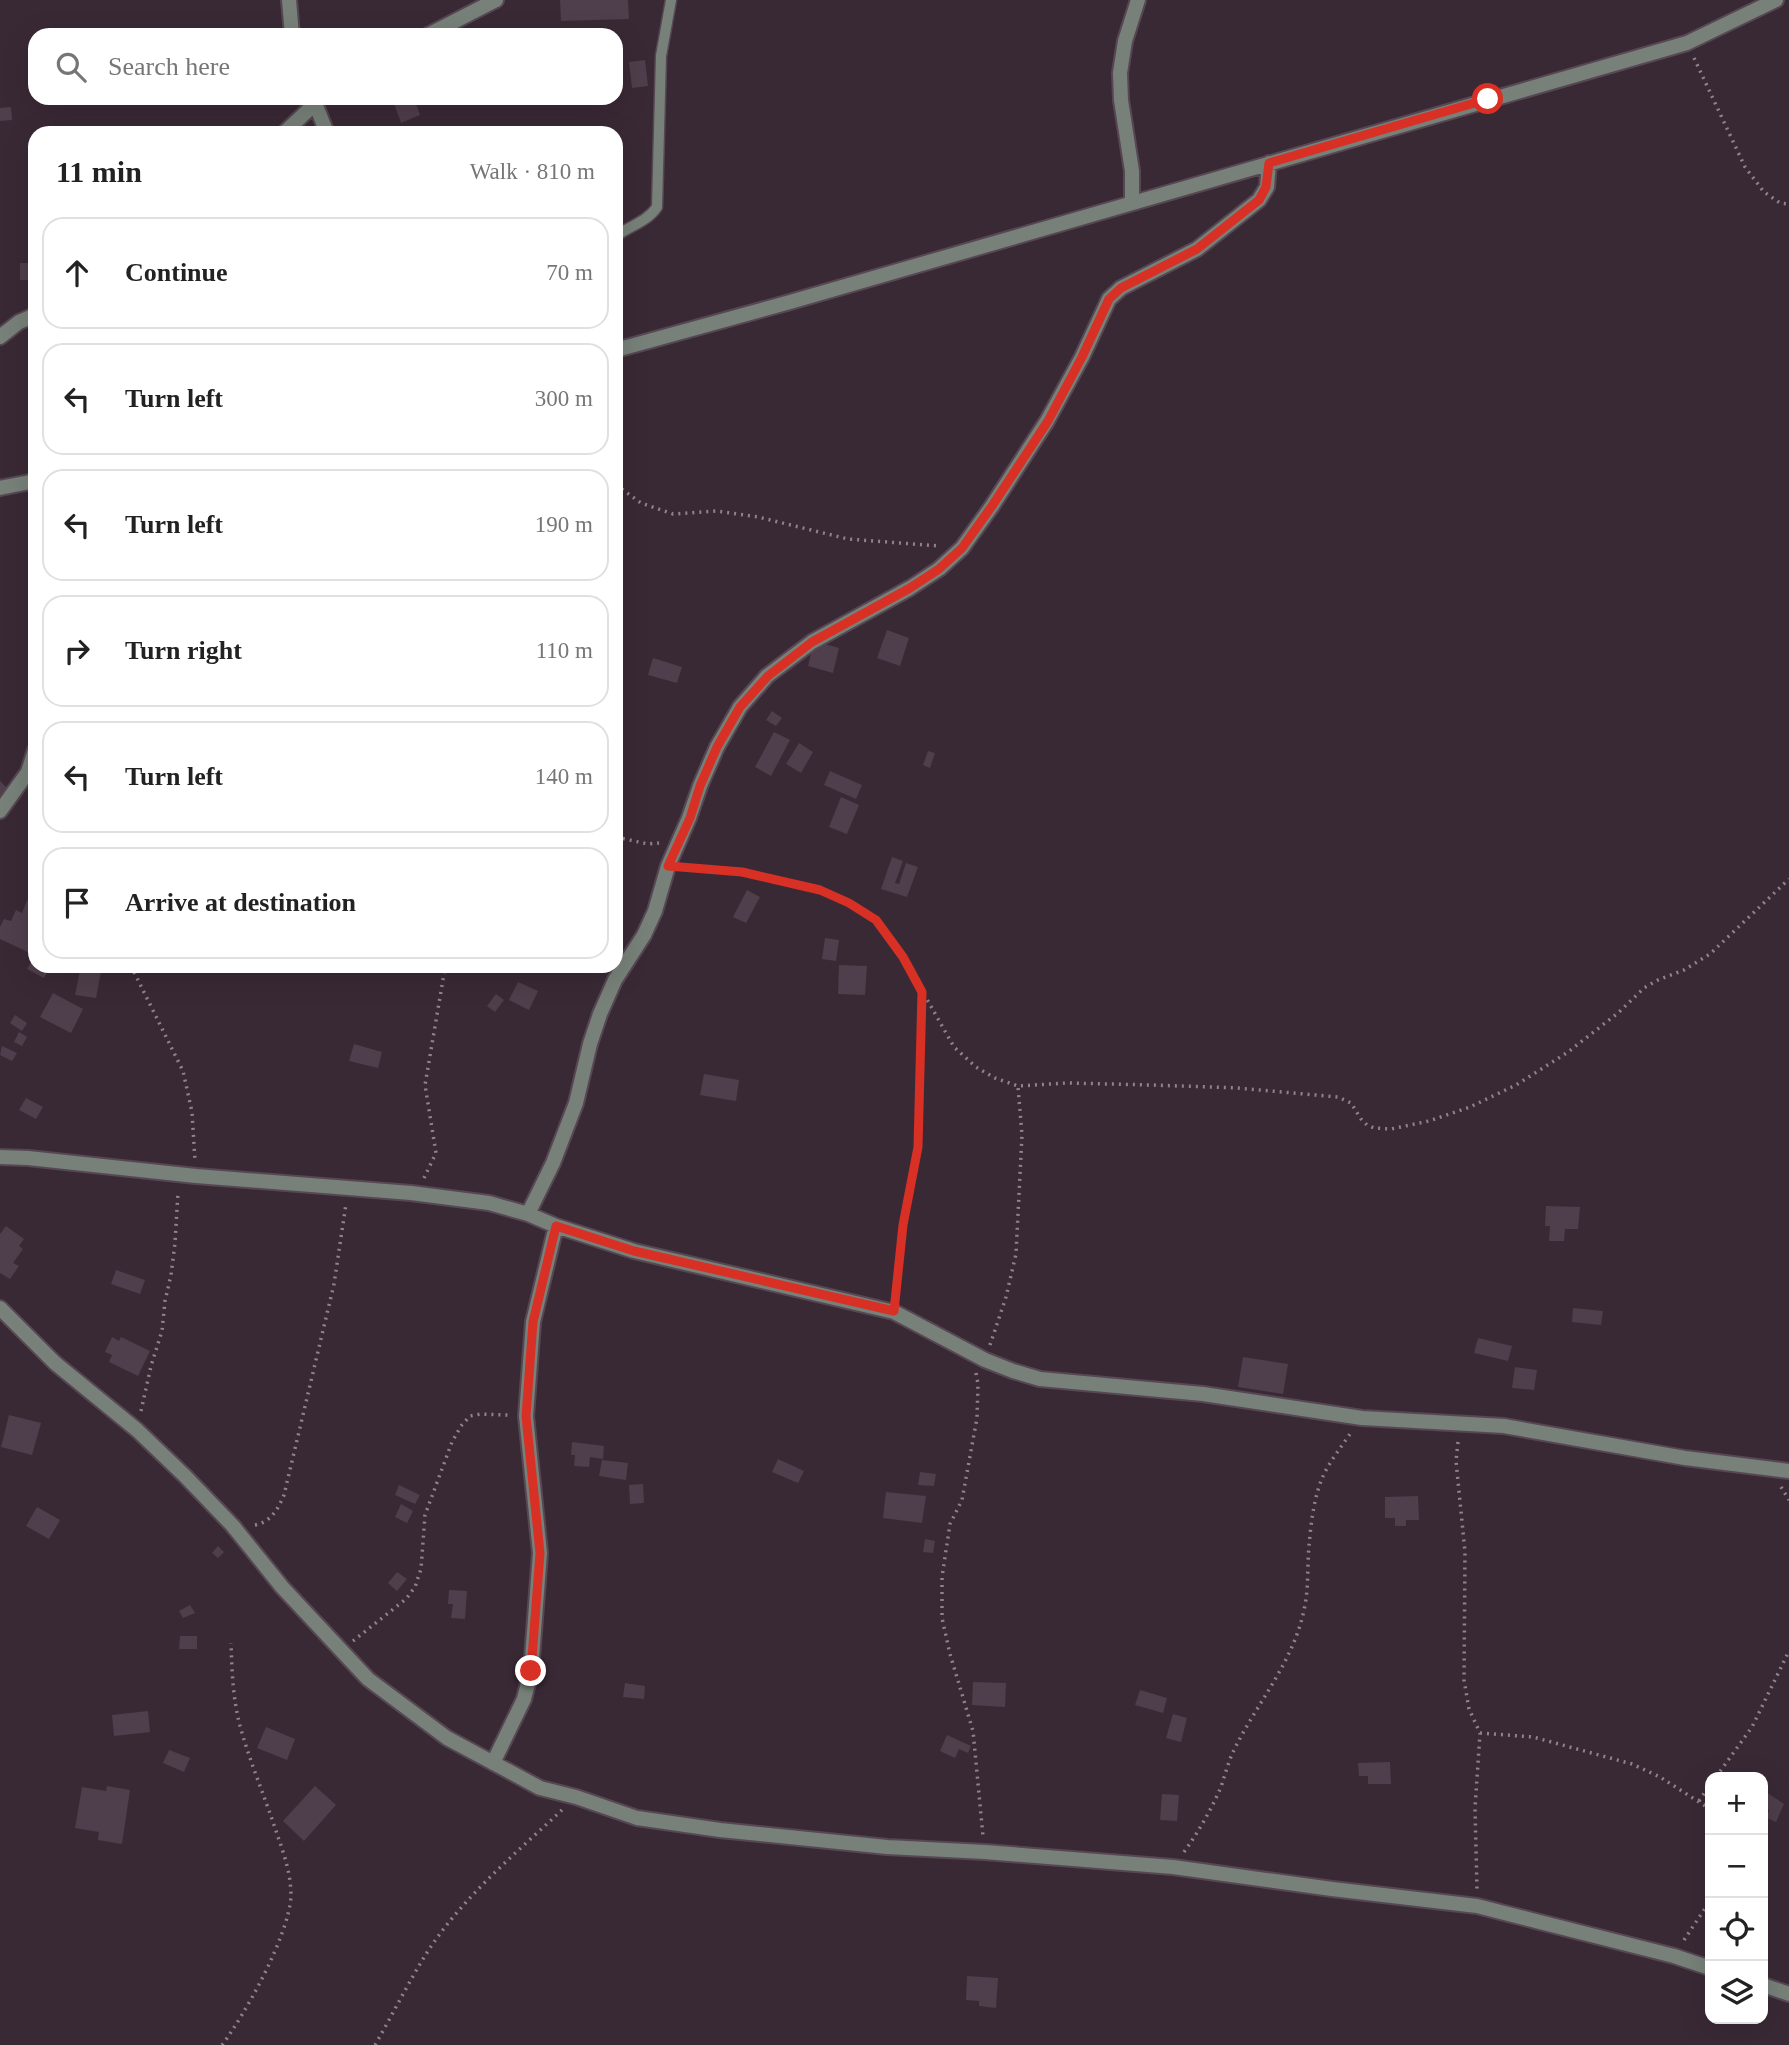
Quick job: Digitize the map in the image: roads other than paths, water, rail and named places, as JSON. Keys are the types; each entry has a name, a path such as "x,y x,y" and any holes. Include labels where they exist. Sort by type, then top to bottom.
{"street":[{"path":"289,0 291,28"},
{"path":"442,28 496,0"},
{"path":"1132,202 1132,171 1121,100 1120,73 1125,41 1138,0"},
{"path":"623,347 790,302 1687,43 1776,0"},
{"path":"291,126 312,105"},
{"path":"319,105 325,126"},
{"path":"623,968 644,935 655,911 668,866 717,747 740,707 768,676 812,642 910,588 962,548 1048,421 1109,299 1121,288 1197,249 1259,200 1266,187 1269,163"},
{"path":"0,337 28,318"},
{"path":"0,488 28,482"},
{"path":"0,811 28,772"},
{"path":"528,1214 553,1163 576,1103 600,1014 620,973"},
{"path":"0,1157 28,1157 411,1193 489,1203 634,1251 894,1311 979,1357 1040,1379 1203,1394 1362,1418 1504,1426 1685,1458 1789,1471"},
{"path":"493,1763 524,1699 531,1671 540,1553 526,1416 533,1322 556,1226"},
{"path":"0,1308 55,1363 137,1430 233,1526 282,1587 368,1679 447,1738 540,1788 637,1818 720,1830 887,1847 1173,1867 1477,1906 1705,1966"},
{"path":"1768,1987 1789,1994"}],"lane":[{"path":"623,231 651,217 657,207 661,56 671,0"}]}
